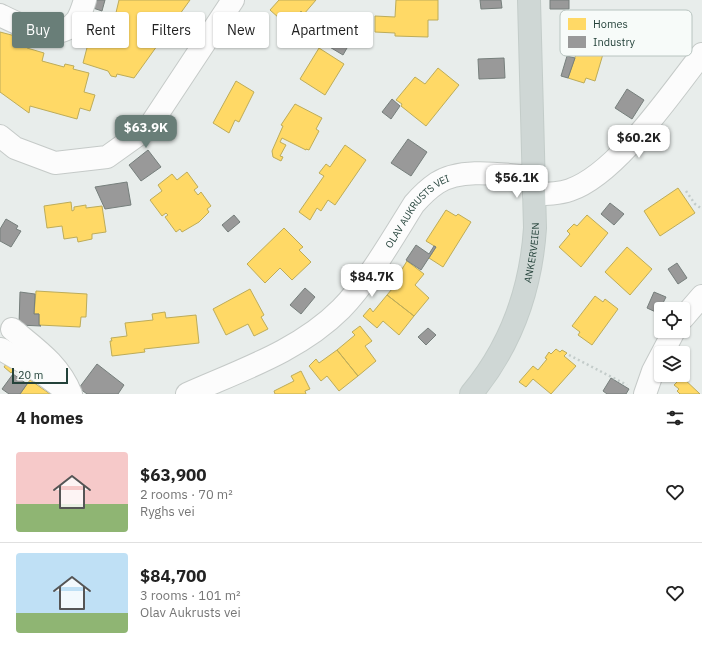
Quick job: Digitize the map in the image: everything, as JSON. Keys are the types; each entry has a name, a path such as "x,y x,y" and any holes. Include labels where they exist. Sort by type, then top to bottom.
{"main road":[{"name":"ANKERVEIEN","path":"471,394 498,356 523,301 532,259 535,228 529,0"}],"street":[{"path":"0,15 30,28 54,33 69,26 77,20 85,0"},
{"path":"0,136 15,148 55,163 107,157 148,127 233,0"},
{"name":"OLAV AUKRUSTS VEI","path":"187,394 284,351 325,323 342,308 355,292 414,204 425,192 438,182 463,174 534,186 558,193 570,190 599,174 635,138 702,54"},
{"path":"690,310 702,296"},
{"path":"12,329 54,364 65,378 70,394"},
{"path":"638,390 652,371 670,338"},
{"path":"1,349 42,373 70,394"}],"path":[{"path":"686,191 695,204 702,209"},
{"path":"569,355 638,390"}],"building: Homes":[{"path":"119,0 190,0 181,12 137,12 137,48 156,48 134,78 117,74 116,77 111,76 108,71 83,63 87,48 129,48 129,12 116,12"},
{"path":"279,0 316,0 306,12 277,12 277,16 270,10"},
{"path":"396,0 438,0 438,20 428,20 428,37 395,36 395,33 375,32 375,16 395,17"},
{"path":"0,32 12,35 12,48 27,48 44,53 42,61 64,67 65,64 74,66 73,69 89,73 84,92 95,95 90,111 80,108 77,119 30,106 29,113 0,92"},
{"path":"319,48 344,64 325,95 300,79"},
{"path":"576,56 602,56 595,81 586,78 584,83 568,78"},
{"path":"438,68 459,85 426,126 401,106 402,104 396,100 415,77 425,84"},
{"path":"236,81 254,92 239,122 235,120 229,133 213,123"},
{"path":"295,104 322,118 316,129 319,131 309,150 306,150 282,138 280,142 286,145 280,156 283,157 281,161 273,157 272,151 283,126 281,125"},
{"path":"345,145 366,160 335,205 328,200 321,211 317,208 310,220 299,212 324,176 319,173 326,164 330,167"},
{"path":"187,172 198,187 194,190 198,195 201,192 211,206 207,209 209,212 199,222 182,232 180,229 176,232 165,217 168,215 166,213 162,216 150,200 162,191 158,185 172,174 177,180"},
{"path":"678,188 695,213 660,236 644,211"},
{"path":"71,202 72,211 74,210 74,207 86,205 86,208 102,206 106,232 92,234 92,239 78,242 77,237 64,239 62,226 47,228 44,206"},
{"path":"446,210 456,216 458,214 471,222 443,267 429,258 436,247 426,241"},
{"path":"587,215 608,233 581,267 559,247 570,234 567,231 574,224 577,226"},
{"path":"284,228 303,247 299,250 311,262 292,280 280,268 265,283 247,264"},
{"path":"627,247 652,269 630,295 605,272"},
{"path":"407,261 424,274 415,285 429,298 414,316 387,295 402,277 399,274"},
{"path":"250,289 264,315 261,317 268,329 254,336 248,324 226,335 213,309"},
{"path":"36,291 87,294 86,317 81,317 80,327 39,325 39,314 34,314"},
{"path":"387,295 414,316 399,335 383,321 377,328 363,316 370,308 373,312"},
{"path":"595,296 603,302 605,299 618,309 592,345 578,335 580,332 572,326"},
{"path":"165,312 166,318 196,315 199,343 144,349 145,352 112,356 111,338 127,336 125,323 153,320 152,314"},
{"path":"360,326 372,341 365,346 376,361 358,376 337,350 355,335 352,332"},
{"path":"556,349 560,352 562,350 567,353 564,356 576,366 551,394 533,379 526,387 519,382 533,366 538,370 547,359 545,358 549,352 551,354"},
{"path":"337,350 358,376 339,391 327,376 321,381 309,366 316,359 319,363"},
{"path":"9,360 17,366 11,373 4,367"},
{"path":"301,371 310,389 305,391 306,394 275,394 274,391 294,381 291,376"},
{"path":"30,380 50,394 20,394"},
{"path":"677,382 687,382 700,394 680,394 677,391 679,389 674,385"}],"building: Industry":[{"path":"92,0 105,0 102,11 90,7"},
{"path":"480,0 501,0 502,8 481,9"},
{"path":"550,0 569,0 569,9 550,9"},
{"path":"331,48 347,48 343,55"},
{"path":"567,56 575,58 568,78 561,76"},
{"path":"504,58 505,78 479,79 478,59"},
{"path":"627,89 644,100 632,119 615,108"},
{"path":"392,99 400,106 391,119 382,112"},
{"path":"408,139 427,152 411,176 391,163"},
{"path":"148,150 161,167 141,181 129,165"},
{"path":"127,182 131,205 105,209 95,187"},
{"path":"610,203 624,214 614,225 601,214"},
{"path":"234,215 240,222 228,232 222,225"},
{"path":"6,219 18,226 16,229 21,231 11,247 0,241 0,229"},
{"path":"416,245 429,254 434,246 436,247 421,270 406,260"},
{"path":"677,263 687,278 678,284 668,269"},
{"path":"305,288 315,297 301,314 290,305"},
{"path":"20,292 35,294 34,314 39,314 39,325 41,326 19,325"},
{"path":"654,292 666,297 664,302 654,302 654,311 647,308"},
{"path":"428,328 436,335 426,345 418,337"},
{"path":"97,364 124,385 118,394 87,394 79,388"},
{"path":"13,374 27,384 20,394 9,394 2,389"},
{"path":"611,378 629,389 626,394 607,394 603,391"}]}
